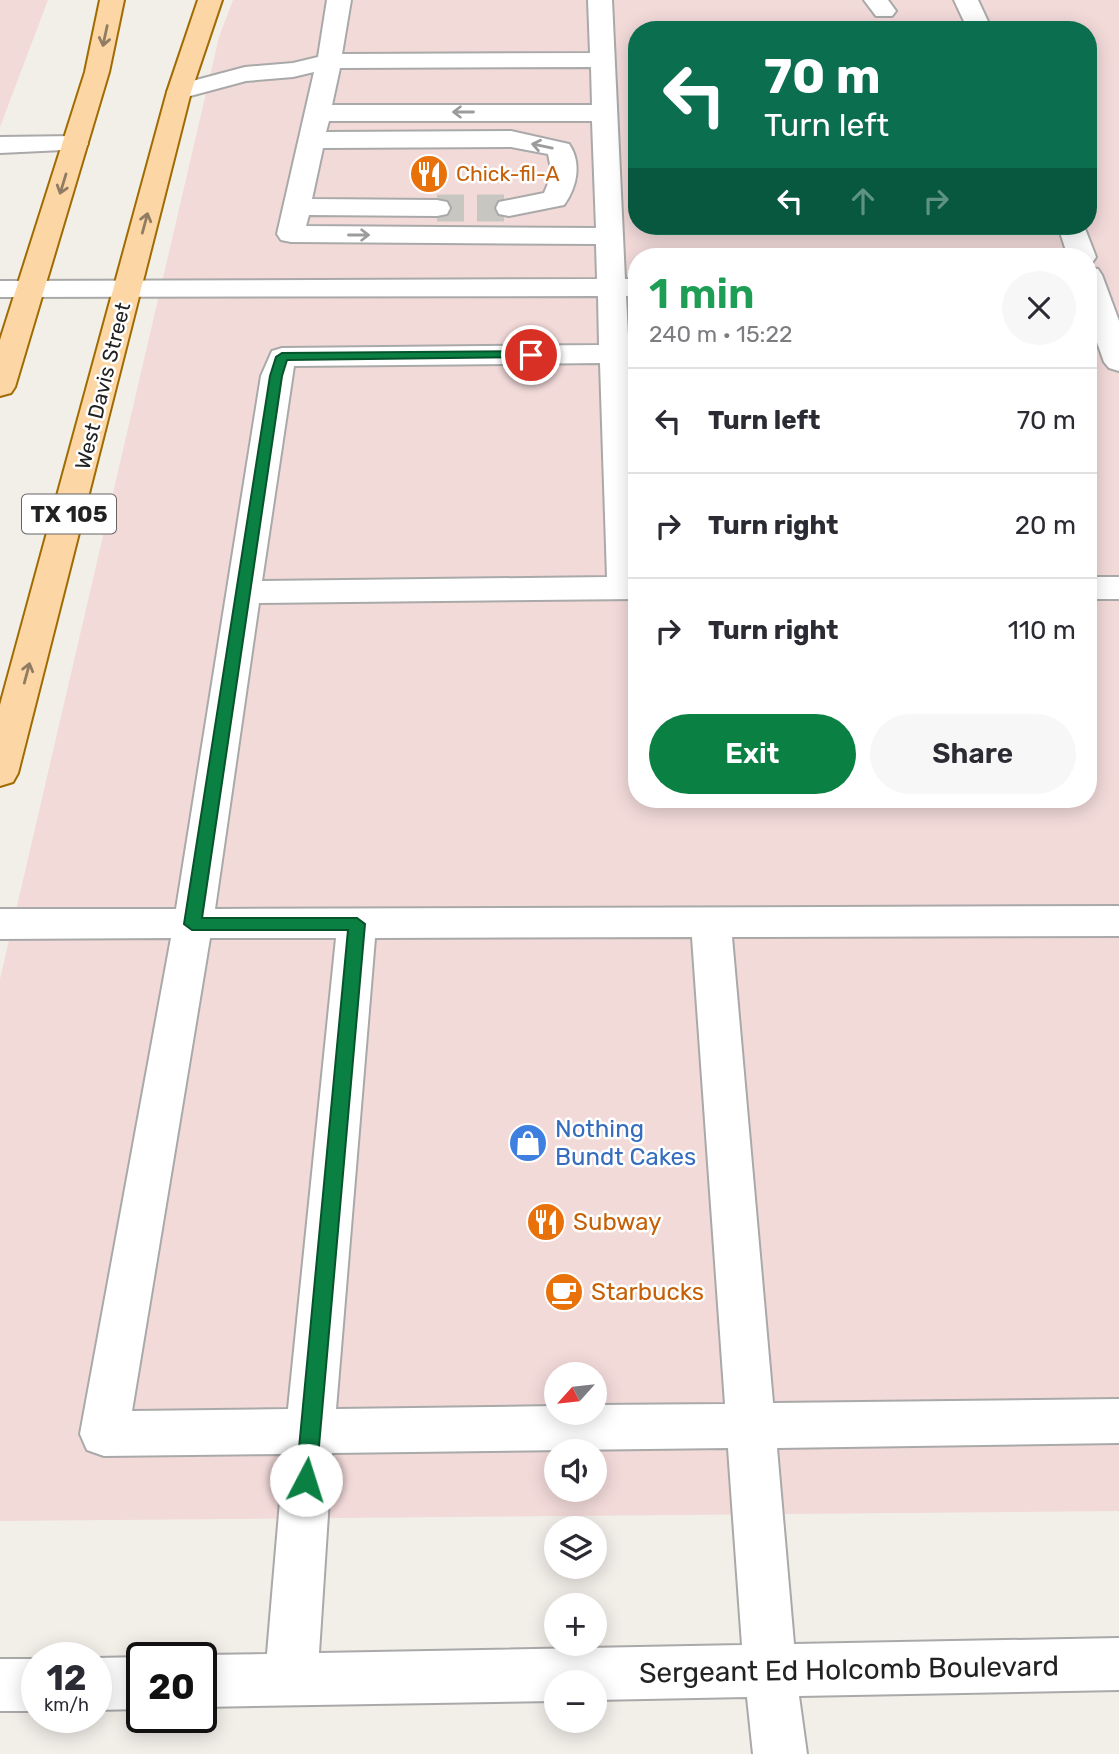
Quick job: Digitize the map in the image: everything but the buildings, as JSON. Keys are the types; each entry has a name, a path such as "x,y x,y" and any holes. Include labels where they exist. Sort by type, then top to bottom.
{"main road":[{"path":"0,387 97,72 112,0"},
{"name":"West Davis Street","path":"0,773 179,92 210,0"}],"street":[{"path":"339,0 329,61 291,234 609,236"},
{"path":"600,0 609,236 624,287 614,354 628,559"},
{"path":"966,0 976,21"},
{"path":"179,92 245,74 293,70 329,61 603,60"},
{"path":"318,113 604,113"},
{"path":"312,140 511,139 560,149 565,174 555,199 509,208"},
{"path":"0,145 75,144"},
{"path":"297,207 437,208"},
{"path":"0,289 624,287"},
{"path":"1097,293 1111,316 1119,362"},
{"path":"614,354 282,357 276,376 192,924 104,1434 752,1428 1119,1421"},
{"path":"243,592 628,588"},
{"path":"1097,588 1119,588"},
{"path":"0,924 1119,920"},
{"path":"711,922 771,1671 780,1754"},
{"path":"291,1680 310,1430 357,924"},
{"name":"Sergeant Ed Holcomb Boulevard","path":"217,1681 1119,1664"},
{"path":"0,1685 21,1685"}],"shaded area":[{"path":"0,0 48,0 0,127"},
{"path":"233,0 1119,0 1119,1511 0,1521 0,979 219,37"}],"tunnel":[{"path":"437,208 509,208"}],"place":[{"name":"Chick-fil-A","path":"429,174"},
{"name":"Nothing Bundt Cakes","path":"528,1143"},
{"name":"Subway","path":"546,1222"},
{"name":"Starbucks","path":"564,1292"}],"route":[{"path":"306,1480 357,924 192,924 276,376 282,357 531,355"}]}
